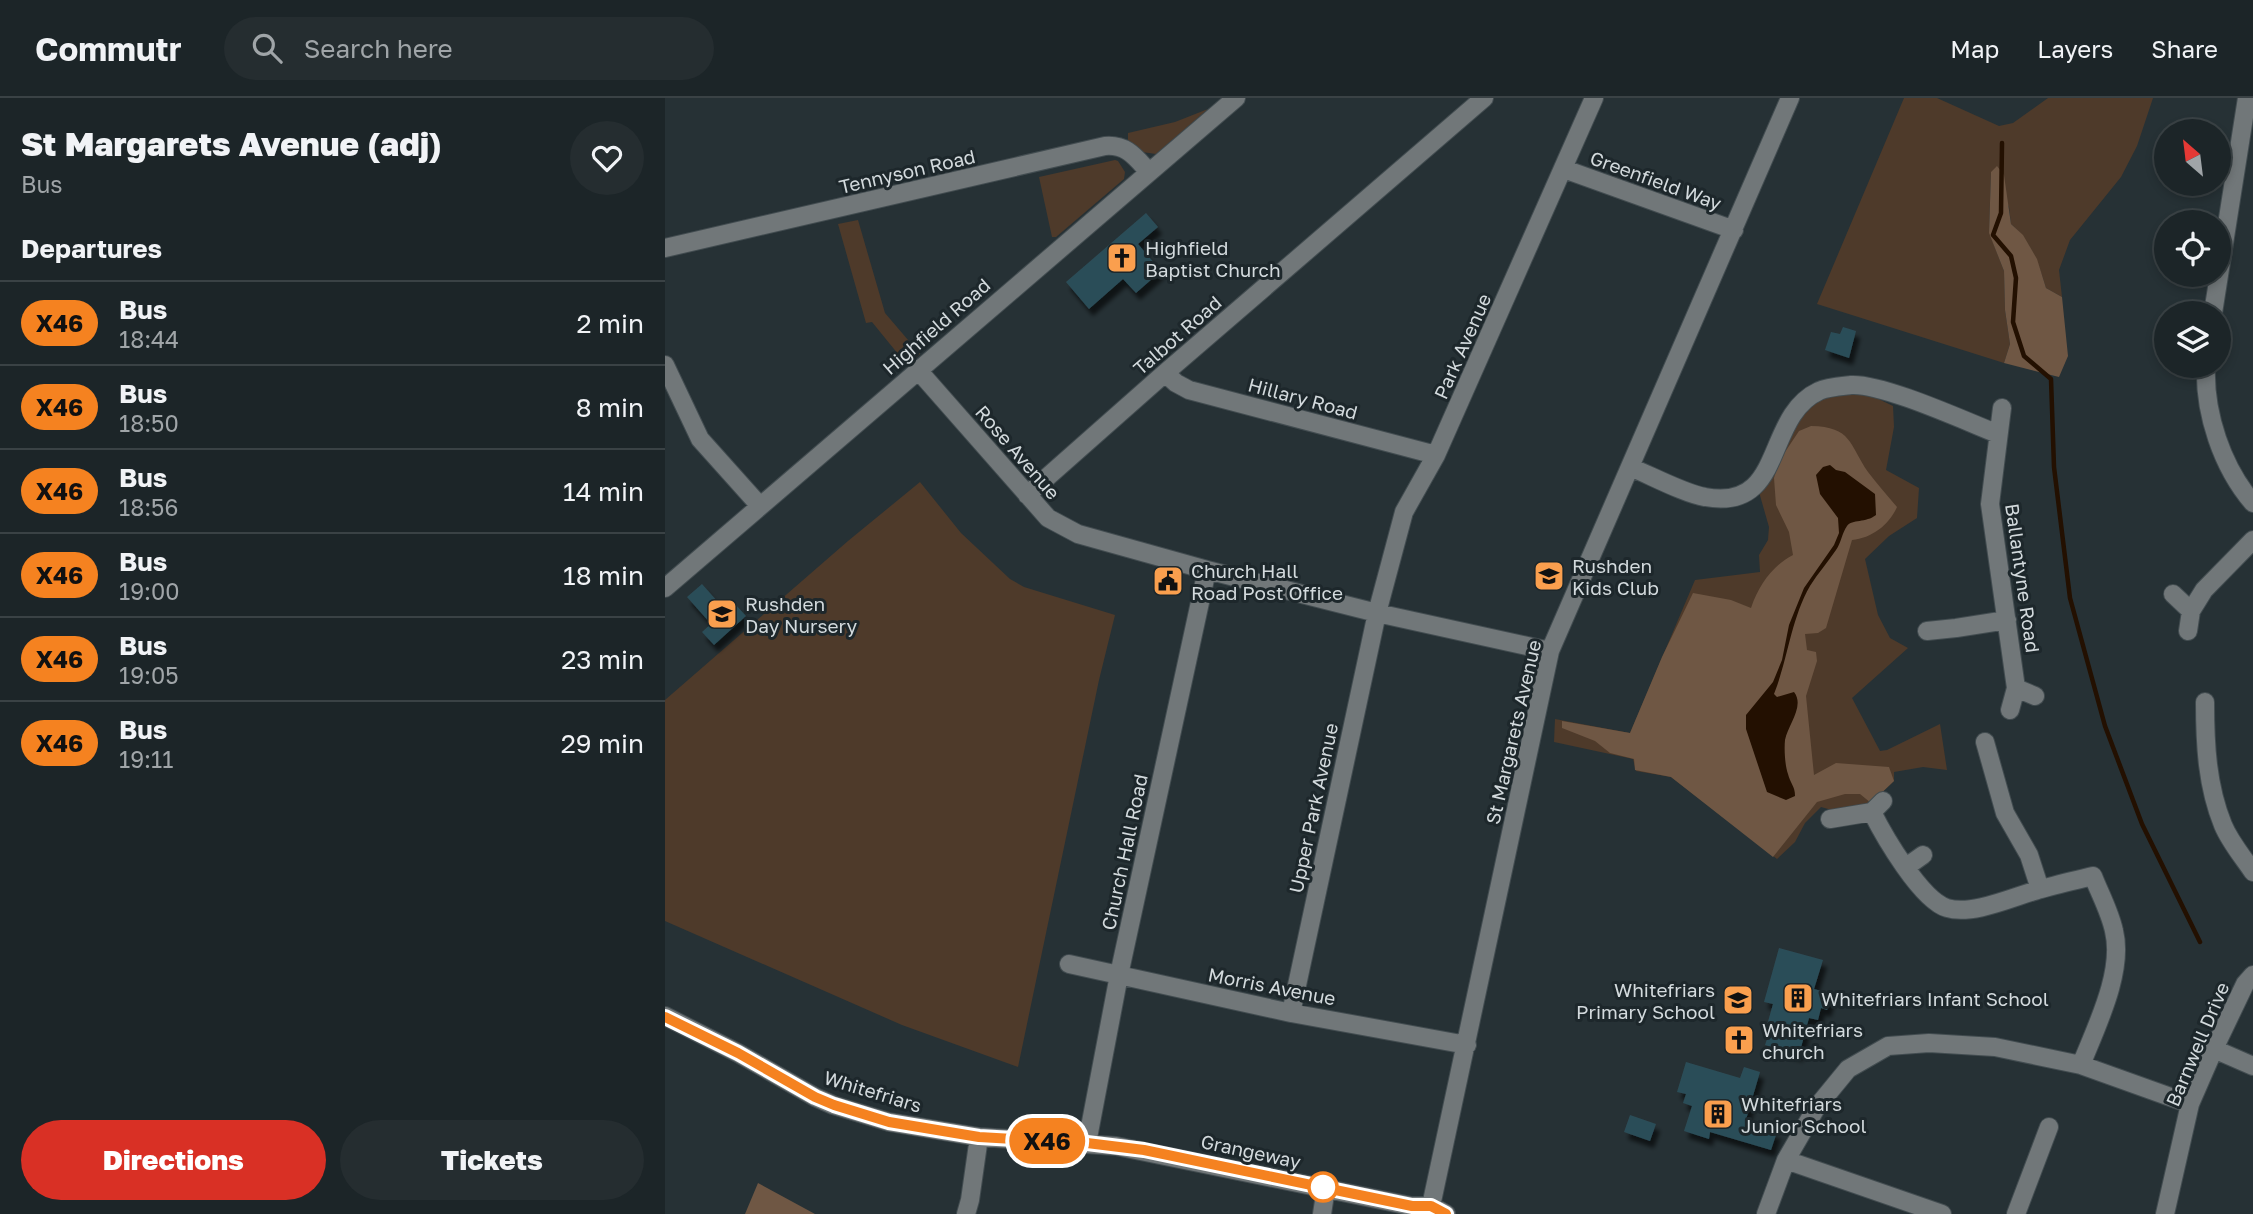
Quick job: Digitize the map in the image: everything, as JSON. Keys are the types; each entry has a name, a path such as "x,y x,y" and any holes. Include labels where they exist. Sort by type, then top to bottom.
{"street":[{"name":"Highfield Road","path":"665,588 1236,98"},
{"name":"Talbot Road","path":"1027,495 1484,98"},
{"name":"Park Avenue","path":"1377,613 1404,512 1436,455 1594,98"},
{"name":"St Margarets Avenue","path":"1439,1210 1467,1045 1550,652 1790,98"},
{"path":"2215,301 2247,98"},
{"name":"Tennyson Road","path":"665,248 1105,146 1121,146 1149,172"},
{"name":"Greenfield Way","path":"1564,169 1734,230"},
{"path":"665,365 700,439 761,506"},
{"name":"Rose Avenue","path":"917,369 1048,518 1078,534 1377,613 1550,652"},
{"name":"Hillary Road","path":"1165,373 1189,390 1436,455"},
{"path":"2207,378 2209,404 2223,452 2253,503"},
{"path":"1630,467 1703,497 1729,498 1746,492 1760,482 1769,467 1782,431 1796,408 1820,391 1853,385 1885,391 1997,434"},
{"name":"Ballantyne Road","path":"2002,408 1990,504 2016,688 2010,710"},
{"path":"2188,631 2191,611 2204,590 2253,540"},
{"name":"Church Hall Road","path":"1087,1143 1119,975 1207,570"},
{"path":"2173,594 2191,611"},
{"name":"Upper Park Avenue","path":"1291,1013 1377,613"},
{"path":"1927,631 2007,620"},
{"path":"2016,688 2035,696"},
{"path":"2205,702 2205,742 2210,783 2224,828 2253,872"},
{"path":"1986,742 2005,813 2029,855 2040,889"},
{"path":"1830,819 1878,807 1883,834 1931,899 1948,908 1976,908 2093,876 2114,931 2117,956 2107,998 2081,1065"},
{"path":"1906,867 1923,855"},
{"name":"Morris Avenue","path":"1069,964 1291,1013 1467,1045"},
{"name":"Barnwell Drive","path":"2165,1214 2190,1104 2245,984 2253,975"},
{"name":"Whitefriars","path":"665,1016 834,1105 918,1128 979,1137 1087,1143"},
{"path":"1766,1214 1786,1160 1816,1108 1848,1069 1888,1046 1929,1043 1995,1047 2081,1065 2190,1104"},
{"path":"2214,1049 2253,1066"},
{"path":"2016,1214 2049,1127"},
{"path":"966,1214 979,1137"},
{"name":"Grangeway","path":"1087,1143 1144,1150 1439,1210"},
{"path":"1786,1160 1942,1214"},
{"path":"1322,1214 1326,1188"}],"shaded area":[{"path":"1904,98 1937,98 1999,126 2013,123 2048,98 2153,98 2137,146 2121,177 2070,240 2059,270 2062,297 2046,288 2033,253 2011,224 2009,207 1991,172 1989,232 2004,271 2005,310 2010,344 2004,363 1817,304"},
{"path":"1208,109 1156,154 1142,152 1128,140 1128,133 1175,122"},
{"path":"1115,160 1125,172 1124,179 1056,237 1052,237 1039,177"},
{"path":"1997,166 2004,175 2011,224 2023,235 2037,259 2046,288 2062,297 2068,356 2059,377 2004,363 2010,344 2005,310 2004,271 1989,233 1991,172"},
{"path":"858,220 885,313 920,354 907,365 872,322 866,323 838,224"},
{"path":"1864,392 1893,406 1894,427 1886,470 1919,488 1917,518 1889,536 1865,559 1878,615 1890,638 1908,648 1852,698 1880,751 1940,724 1947,770 1923,767 1894,772 1894,781 1862,806 1843,811 1821,807 1805,823 1795,842 1777,859 1671,777 1636,771 1633,759 1554,742 1555,719 1630,733 1695,580 1760,572 1759,555 1768,540 1769,527 1759,492 1788,425 1818,399 1834,393"},
{"path":"1811,426 1835,430 1848,439 1868,472 1897,507 1879,530 1852,540 1826,628 1818,633 1805,634 1807,650 1816,652 1817,661 1806,696 1814,775 1836,763 1889,767 1894,781 1871,803 1860,794 1845,794 1817,802 1773,857 1671,777 1635,770 1634,759 1610,753 1595,741 1562,728 1562,721 1630,733 1693,593 1731,600 1751,608 1767,577 1793,555 1789,532 1776,505 1774,478 1779,461 1799,431"},
{"path":"1830,465 1845,472 1875,494 1876,515 1847,526 1838,547 1810,586 1794,625 1774,694 1777,697 1794,692 1798,703 1785,744 1786,767 1795,796 1786,800 1767,792 1746,729 1746,715 1773,682 1782,660 1789,625 1804,588 1834,545 1839,533 1838,518 1820,494 1816,475 1823,467"},
{"path":"920,482 961,533 1010,579 1024,587 1115,615 1018,1067 902,1025 665,921 665,700"},
{"path":"758,1183 815,1214 745,1214"}],"building":[{"name":"Highfield Baptist Church","path":"1146,213 1158,227 1138,244 1161,271 1136,293 1123,279 1089,309 1066,282"},
{"path":"1843,327 1856,331 1849,358 1825,350 1831,332 1840,334"},
{"name":"Rushden Day Nursery","path":"702,584 726,611 735,604 746,616 714,645 702,632 711,624 687,597"},
{"name":"Whitefriars Infant School","path":"1779,948 1823,960 1814,989 1832,994 1827,1010 1821,1008 1818,1020 1809,1018 1799,1055 1765,1045 1769,1033 1765,1032 1773,1004 1764,1002"},
{"name":"Whitefriars Junior School","path":"1686,1062 1740,1078 1744,1067 1760,1072 1745,1123 1777,1132 1771,1150 1710,1132 1709,1139 1684,1131 1692,1106 1683,1103 1686,1094 1677,1092"},
{"path":"1630,1115 1656,1124 1650,1141 1624,1132"}],"waterway":[{"path":"2002,143 2001,213 1993,235 2011,256 2016,278 2013,322 2024,356 2051,379 2054,467 2070,598 2105,726 2142,824 2200,942"}],"bus line":[{"name":"X46","path":"665,1017 738,1053 815,1097 889,1122 979,1137 1087,1143 1144,1150 1412,1206 1431,1206 1446,1214"}],"place":[{"name":"Highfield Baptist Church","path":"1122,258"},
{"name":"Rushden Kids Club","path":"1549,576"},
{"name":"Church Hall Road Post Office","path":"1168,581"},
{"name":"Rushden Day Nursery","path":"722,614"},
{"name":"Whitefriars Infant School","path":"1798,998"},
{"name":"Whitefriars Primary School","path":"1738,1000"},
{"name":"Whitefriars church","path":"1739,1040"},
{"name":"Whitefriars Junior School","path":"1718,1114"}]}
